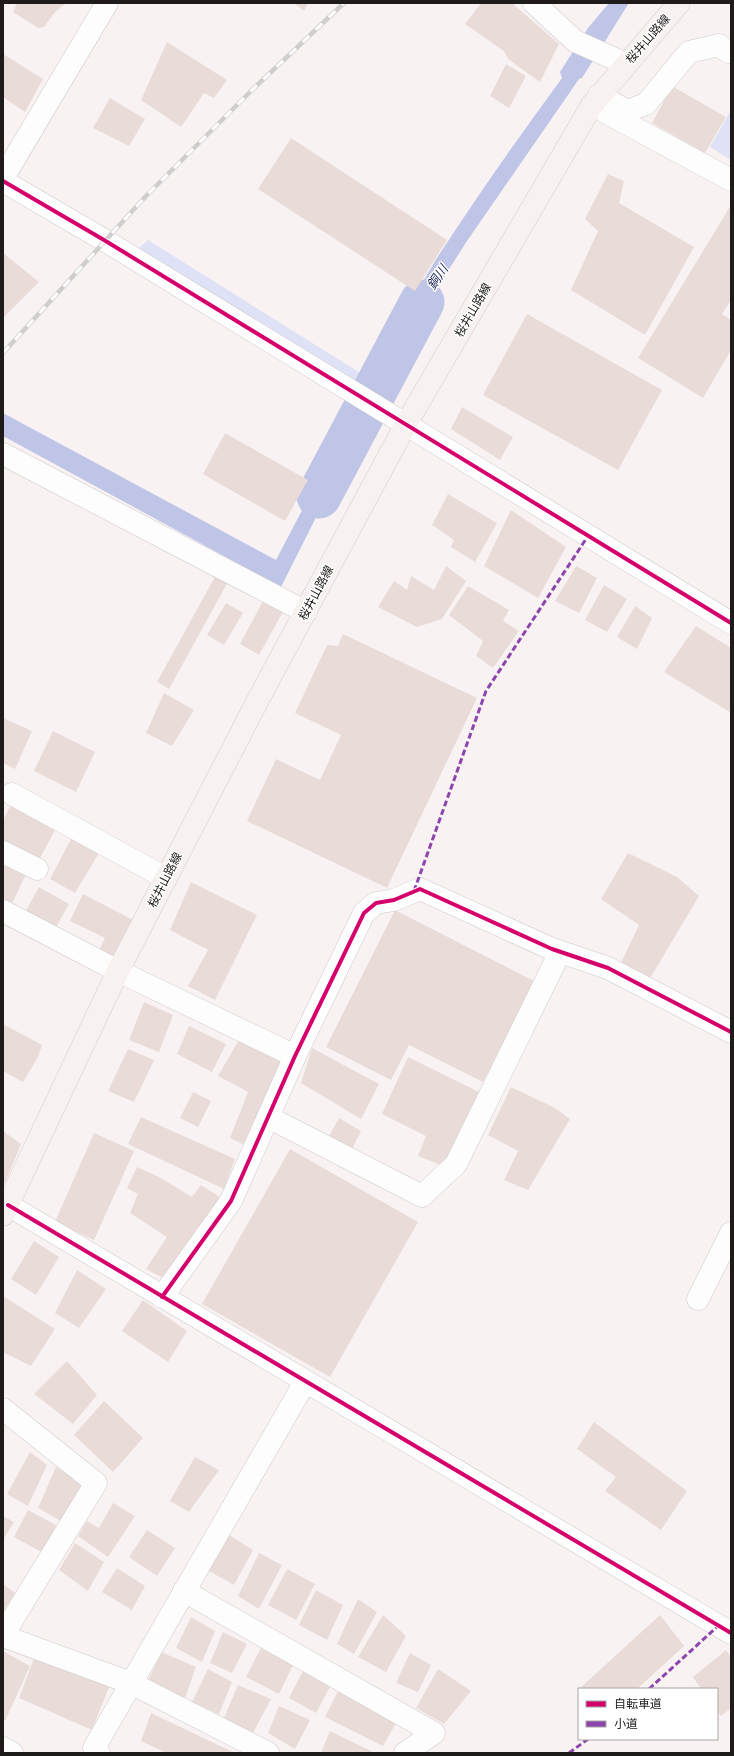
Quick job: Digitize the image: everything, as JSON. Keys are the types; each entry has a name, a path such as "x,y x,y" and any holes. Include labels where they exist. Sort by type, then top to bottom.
{"main road":[{"name":"桜井山路線","path":"6,1210 118,971 406,424 595,100 679,3"}],"street":[{"path":"107,3 3,180 104,240 731,623"},
{"path":"534,3 575,41 626,64"},
{"path":"595,100 627,111 646,104 688,52 719,45 728,52 731,52"},
{"path":"595,100 731,180"},
{"path":"3,454 306,612"},
{"path":"12,794 166,878"},
{"path":"3,852 37,869"},
{"path":"162,1297 231,1201 295,1056 364,913 376,903 394,900 420,889 560,952 608,968 731,1032"},
{"path":"3,911 118,971 295,1056"},
{"path":"268,1117 422,1196 456,1164 560,952"},
{"path":"6,1210 162,1297 731,1633"},
{"path":"698,1299 731,1233"},
{"path":"99,1753 94,1748 305,1382"},
{"path":"3,1409 96,1482 3,1635 131,1683 268,1753"},
{"path":"184,1591 434,1733 405,1753"},
{"path":"3,1748 12,1753"}],"shaded area":[{"path":"731,110 731,160 710,147"},
{"path":"148,240 373,381 366,396 133,253"}],"water":[{"path":"609,3 629,3 582,78 579,79 467,241 435,291 396,359 382,350 435,261 497,169 562,78 560,72 588,28"},
{"path":"3,413 276,560 341,436 353,444 281,587 3,436"}],"building":[{"path":"17,3 66,3 55,12 44,27 38,28 13,12"},
{"path":"294,3 308,3 304,11"},
{"path":"481,3 512,3 559,44 540,82 508,59 504,51 465,24"},
{"path":"167,42 227,80 214,98 204,93 181,127 141,100"},
{"path":"3,54 43,79 25,112 3,97"},
{"path":"506,64 526,76 509,108 490,96"},
{"path":"672,86 726,117 705,153 652,123"},
{"path":"110,98 145,119 129,146 93,128"},
{"path":"291,138 447,240 415,291 258,189"},
{"path":"608,174 624,181 619,203 694,247 645,335 571,290 598,231 585,219"},
{"path":"731,205 731,300 722,314 731,320 731,350 703,398 638,358"},
{"path":"3,253 39,282 3,318"},
{"path":"527,314 662,390 618,470 483,395"},
{"path":"462,407 513,437 500,460 451,429"},
{"path":"225,433 308,480 285,521 203,474"},
{"path":"448,494 497,523 475,562 451,547 454,540 432,525"},
{"path":"511,510 566,547 538,598 484,566"},
{"path":"446,566 466,581 442,619 417,627 378,607 394,581 407,590 411,576 434,590"},
{"path":"576,566 597,578 579,613 555,601"},
{"path":"217,573 229,580 169,689 157,682"},
{"path":"604,585 627,599 607,632 585,620"},
{"path":"468,586 509,610 503,621 519,631 493,668 476,656 483,641 449,615"},
{"path":"264,599 284,610 259,655 240,644"},
{"path":"226,603 243,613 224,645 207,635"},
{"path":"635,606 652,618 637,649 617,637"},
{"path":"696,626 731,648 730,712 664,672"},
{"path":"343,634 477,698 387,888 247,821 276,759 320,780 341,735 295,713 327,645 338,646"},
{"path":"164,693 194,710 172,746 146,733"},
{"path":"3,718 32,731 15,769 3,763"},
{"path":"53,731 95,752 76,792 34,771"},
{"path":"11,805 56,828 38,862 3,843 3,820"},
{"path":"71,839 99,853 75,893 50,879"},
{"path":"628,853 677,877 699,896 649,980 621,963 639,925 601,899"},
{"path":"3,863 26,874 9,910 3,907"},
{"path":"191,882 257,915 215,1000 188,986 208,950 170,930"},
{"path":"39,887 69,904 53,933 23,916"},
{"path":"83,894 139,923 118,965 97,954 105,938 70,921"},
{"path":"395,910 534,981 483,1082 409,1045 391,1080 326,1047"},
{"path":"144,1002 173,1015 159,1052 129,1040"},
{"path":"3,1024 42,1045 38,1057 23,1082 3,1071"},
{"path":"189,1026 226,1044 212,1072 177,1054"},
{"path":"240,1038 284,1061 247,1146 230,1138 248,1092 218,1076"},
{"path":"312,1048 379,1084 361,1119 301,1083"},
{"path":"128,1049 154,1060 134,1102 108,1091"},
{"path":"408,1057 481,1093 443,1166 418,1156 426,1136 382,1114"},
{"path":"511,1087 555,1108 570,1119 528,1190 504,1180 518,1151 488,1135"},
{"path":"193,1092 211,1101 198,1127 180,1118"},
{"path":"141,1117 235,1159 224,1189 128,1144"},
{"path":"339,1118 361,1131 350,1153 327,1140"},
{"path":"3,1131 21,1144 5,1183 3,1183"},
{"path":"94,1133 134,1151 94,1240 55,1222"},
{"path":"290,1149 418,1222 330,1377 202,1304"},
{"path":"137,1167 159,1177 192,1197 201,1185 223,1199 167,1280 146,1269 167,1237 130,1213 138,1194 127,1188"},
{"path":"34,1241 59,1257 36,1295 11,1279"},
{"path":"77,1270 106,1289 79,1328 55,1313"},
{"path":"3,1296 55,1329 31,1366 3,1352"},
{"path":"143,1300 187,1331 168,1362 122,1331"},
{"path":"67,1361 97,1395 73,1424 34,1394"},
{"path":"104,1401 143,1438 113,1472 74,1435"},
{"path":"594,1422 687,1491 661,1530 605,1491 616,1477 577,1449"},
{"path":"30,1452 47,1465 28,1506 7,1494"},
{"path":"195,1457 219,1470 189,1512 170,1501"},
{"path":"56,1467 82,1484 63,1522 38,1508"},
{"path":"113,1503 135,1516 108,1557 78,1536 87,1521 99,1528"},
{"path":"28,1510 56,1525 43,1553 14,1537"},
{"path":"3,1516 14,1522 3,1540"},
{"path":"147,1530 175,1548 157,1576 129,1557"},
{"path":"229,1535 253,1550 234,1585 209,1571"},
{"path":"75,1543 104,1562 88,1591 59,1570"},
{"path":"259,1553 282,1565 259,1609 238,1596"},
{"path":"117,1568 145,1586 132,1610 102,1592"},
{"path":"287,1569 315,1584 296,1620 268,1605"},
{"path":"3,1584 15,1593 3,1612"},
{"path":"316,1590 343,1605 327,1640 299,1625"},
{"path":"358,1599 377,1612 354,1654 337,1644"},
{"path":"383,1615 406,1636 386,1672 358,1657"},
{"path":"660,1615 684,1646 638,1688 580,1688"},
{"path":"191,1617 215,1631 202,1662 176,1648"},
{"path":"223,1632 247,1644 232,1673 210,1663"},
{"path":"261,1648 293,1665 279,1694 246,1677"},
{"path":"726,1650 731,1657 731,1708 721,1716 718,1712 718,1688 700,1688 693,1677"},
{"path":"3,1651 30,1666 5,1721 3,1720"},
{"path":"161,1652 196,1667 185,1698 148,1681"},
{"path":"36,1653 111,1682 92,1730 19,1698"},
{"path":"410,1653 431,1665 418,1692 396,1683"},
{"path":"208,1669 232,1682 219,1714 192,1702"},
{"path":"438,1669 471,1691 444,1724 416,1708"},
{"path":"303,1671 331,1685 316,1713 289,1698"},
{"path":"238,1685 271,1699 253,1733 224,1718"},
{"path":"338,1691 396,1723 383,1746 325,1717"},
{"path":"279,1706 310,1720 295,1749 268,1733"},
{"path":"151,1713 235,1753 166,1753 141,1741"},
{"path":"330,1731 373,1752 321,1753"}],"waterway":[{"name":"銅川","path":"319,496 422,302"}],"railway":[{"path":"3,353 146,196 250,92 344,3"}],"marked path":[{"path":"414,891 486,691 588,536"},
{"path":"650,1688 718,1626"},
{"path":"569,1753 587,1740"}],"cycle path":[{"path":"3,181 104,240 731,623"},
{"path":"162,1297 231,1201 295,1056 364,913 376,903 394,900 420,889 552,949 608,968 731,1032"},
{"path":"8,1205 731,1633"}]}
